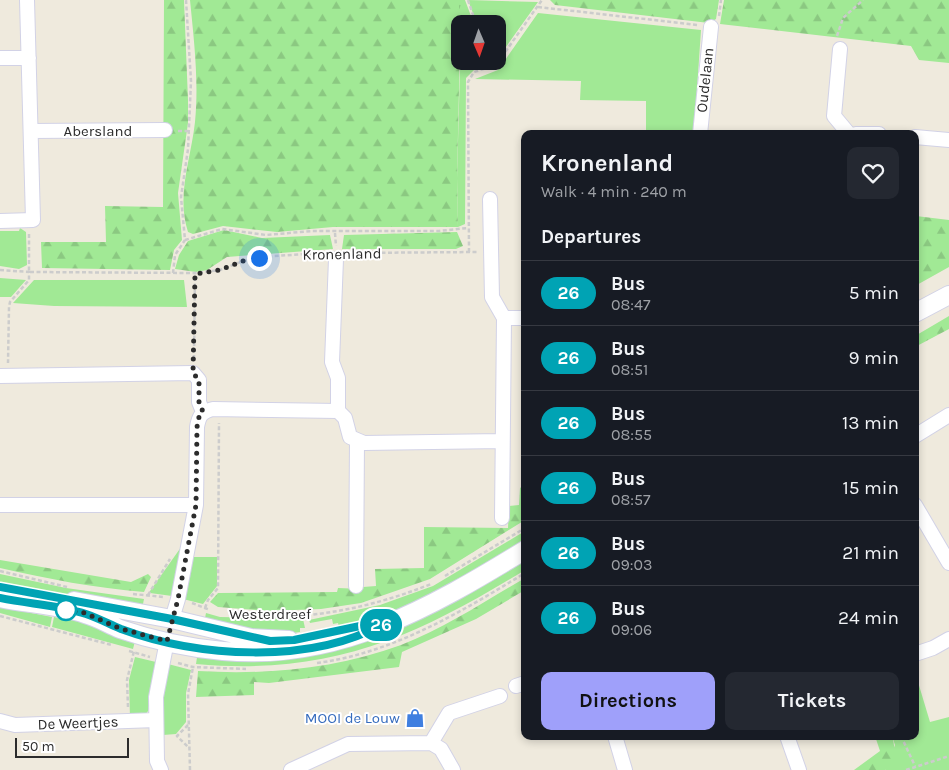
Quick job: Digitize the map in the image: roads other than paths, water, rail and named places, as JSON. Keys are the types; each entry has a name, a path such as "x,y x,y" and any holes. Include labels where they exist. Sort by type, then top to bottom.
{"street":[{"path":"0,221 32,220 27,0"},
{"name":"Oudelaan","path":"700,130 712,27"},
{"path":"840,49 834,116 846,130"},
{"path":"0,58 29,58"},
{"name":"Abersland","path":"31,131 166,130"},
{"path":"919,137 949,140"},
{"path":"490,199 492,297 504,318 502,518"},
{"name":"Kronenland","path":"336,255 332,362 338,378 338,411 345,418 350,437 357,441 356,586"},
{"path":"919,311 949,295"},
{"path":"504,318 521,318"},
{"path":"4,376 193,373 199,380 199,402 203,412"},
{"path":"161,770 157,761 156,697 167,641 178,599 196,505 197,427 199,417 203,412 219,409 338,411"},
{"path":"919,434 949,415"},
{"path":"357,441 502,441"},
{"path":"0,505 196,505"},
{"path":"919,512 949,563"},
{"name":"Westerdreef","path":"0,598 85,613 121,629 167,641 224,651 263,653 297,650 363,635 383,624 414,613 462,588 521,552"},
{"name":"Westerdreef","path":"0,587 172,619 270,641 294,640 360,626 383,624"},
{"path":"919,653 949,639"},
{"path":"431,743 449,713 500,696"},
{"name":"De Weertjes","path":"0,722 15,725 156,720"},
{"path":"615,740 625,770"},
{"path":"788,740 799,770"},
{"path":"290,770 348,744 431,743 441,749 453,770"}],"place":[{"name":"MOOI de Louw","path":"415,718"}]}
